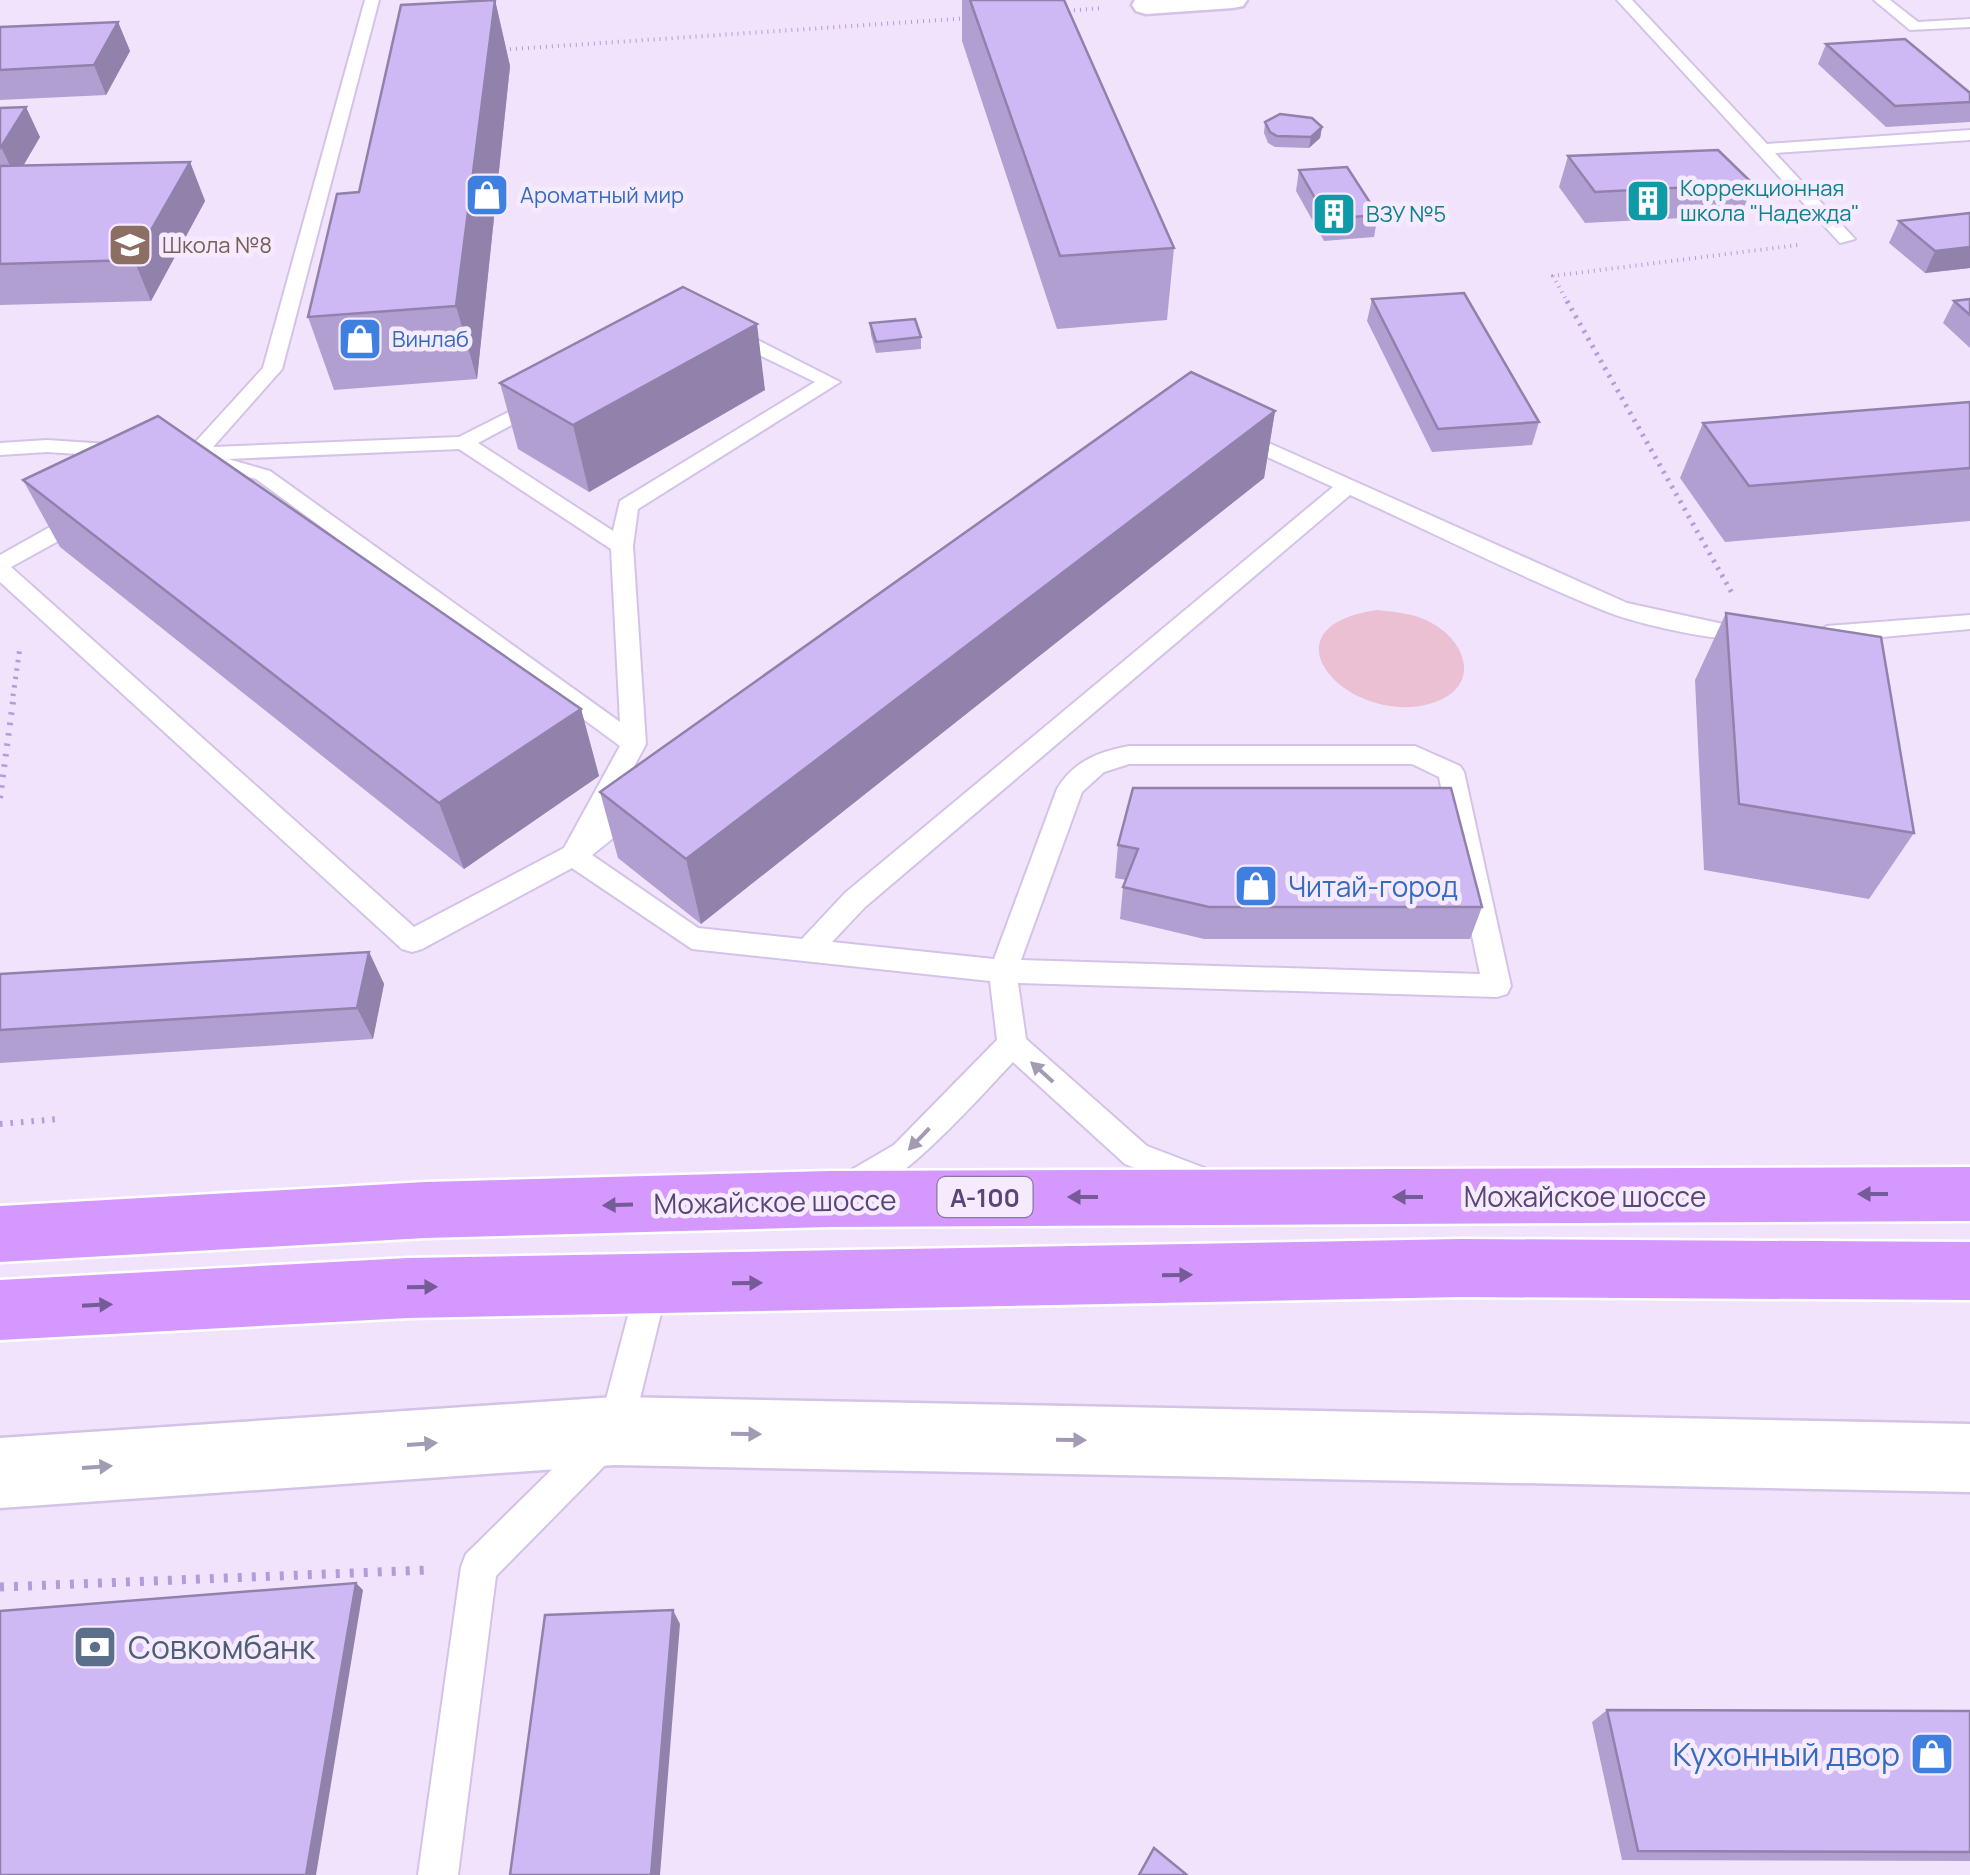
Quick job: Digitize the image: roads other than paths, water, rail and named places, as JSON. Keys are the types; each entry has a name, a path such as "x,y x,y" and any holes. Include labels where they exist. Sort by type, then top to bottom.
{"main road":[{"name":"Можайское шоссе","path":"0,1234 426,1210 830,1199 1970,1194"},
{"path":"0,1310 408,1288 1462,1268 1970,1271"}],"street":[{"path":"1146,6 1233,0"},
{"path":"0,1473 615,1431 1970,1458"}],"lane":[{"path":"194,456 272,369 372,0"},
{"path":"1624,0 1846,240"},
{"path":"1882,0 1915,27 1970,23"},
{"path":"1763,149 1970,135"},
{"path":"573,855 634,744 622,546 628,506 830,382 699,318"},
{"path":"0,449 48,446 153,460 463,443 564,390"},
{"path":"1216,427 1621,609 1723,632 1851,635 1970,622"},
{"path":"463,443 622,546"},
{"path":"194,456 263,475 634,744"},
{"path":"808,950 855,900 1348,486"},
{"path":"97,510 0,567 412,941 573,855 653,797"},
{"path":"573,855 692,938 1003,970 1497,986 1451,772 1415,755 1129,756 1104,760 1083,771 1070,788 1003,970 1012,1044 1136,1155 1240,1197"},
{"path":"830,1199 905,1154 1012,1044"},
{"path":"438,1875 479,1568 615,1431 652,1284"}],"place":[{"name":"Ароматный мир","path":"487,195"},
{"name":"Коррекционная школа \"Надежда\"","path":"1648,201"},
{"name":"ВЗУ №5","path":"1334,214"},
{"name":"Школа №8","path":"130,245"},
{"name":"Винлаб","path":"360,339"},
{"name":"Читай-город","path":"1256,886"},
{"name":"Совкомбанк","path":"95,1647"},
{"name":"Кухонный двор","path":"1932,1754"}]}
